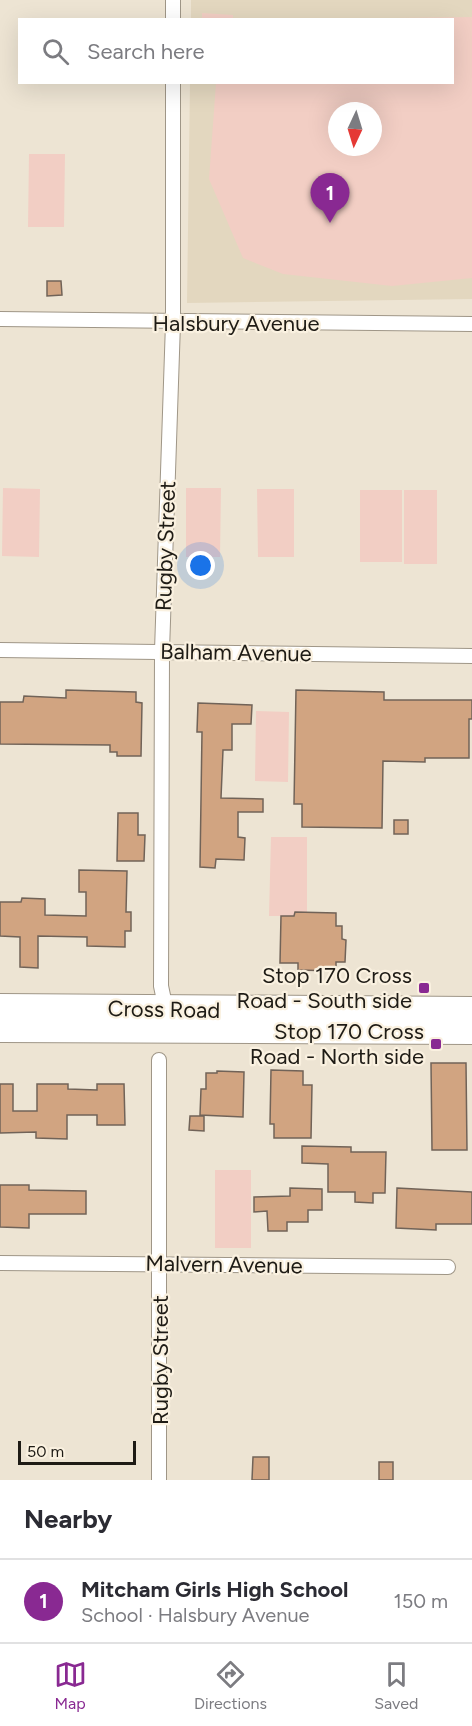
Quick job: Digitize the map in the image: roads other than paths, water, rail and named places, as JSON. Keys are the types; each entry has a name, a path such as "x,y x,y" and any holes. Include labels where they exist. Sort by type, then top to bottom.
{"highway":[{"name":"Cross Road","path":"0,1007 166,1010 472,1010"},
{"name":"Cross Road","path":"0,1029 472,1031"}],"street":[{"path":"173,0 173,18"},
{"name":"Rugby Street","path":"166,1010 161,986 162,651 173,322 173,84"},
{"name":"Halsbury Avenue","path":"0,319 472,324"},
{"name":"Balham Avenue","path":"0,650 472,656"},
{"name":"Rugby Street","path":"159,1060 159,1480"},
{"name":"Malvern Avenue","path":"0,1263 448,1267"}],"place":[{"name":"Mitcham Girls High School","path":"330,223"},
{"name":"Stop 170 Cross Road - South side","path":"424,988"},
{"name":"Stop 170 Cross Road - North side","path":"436,1044"}]}
